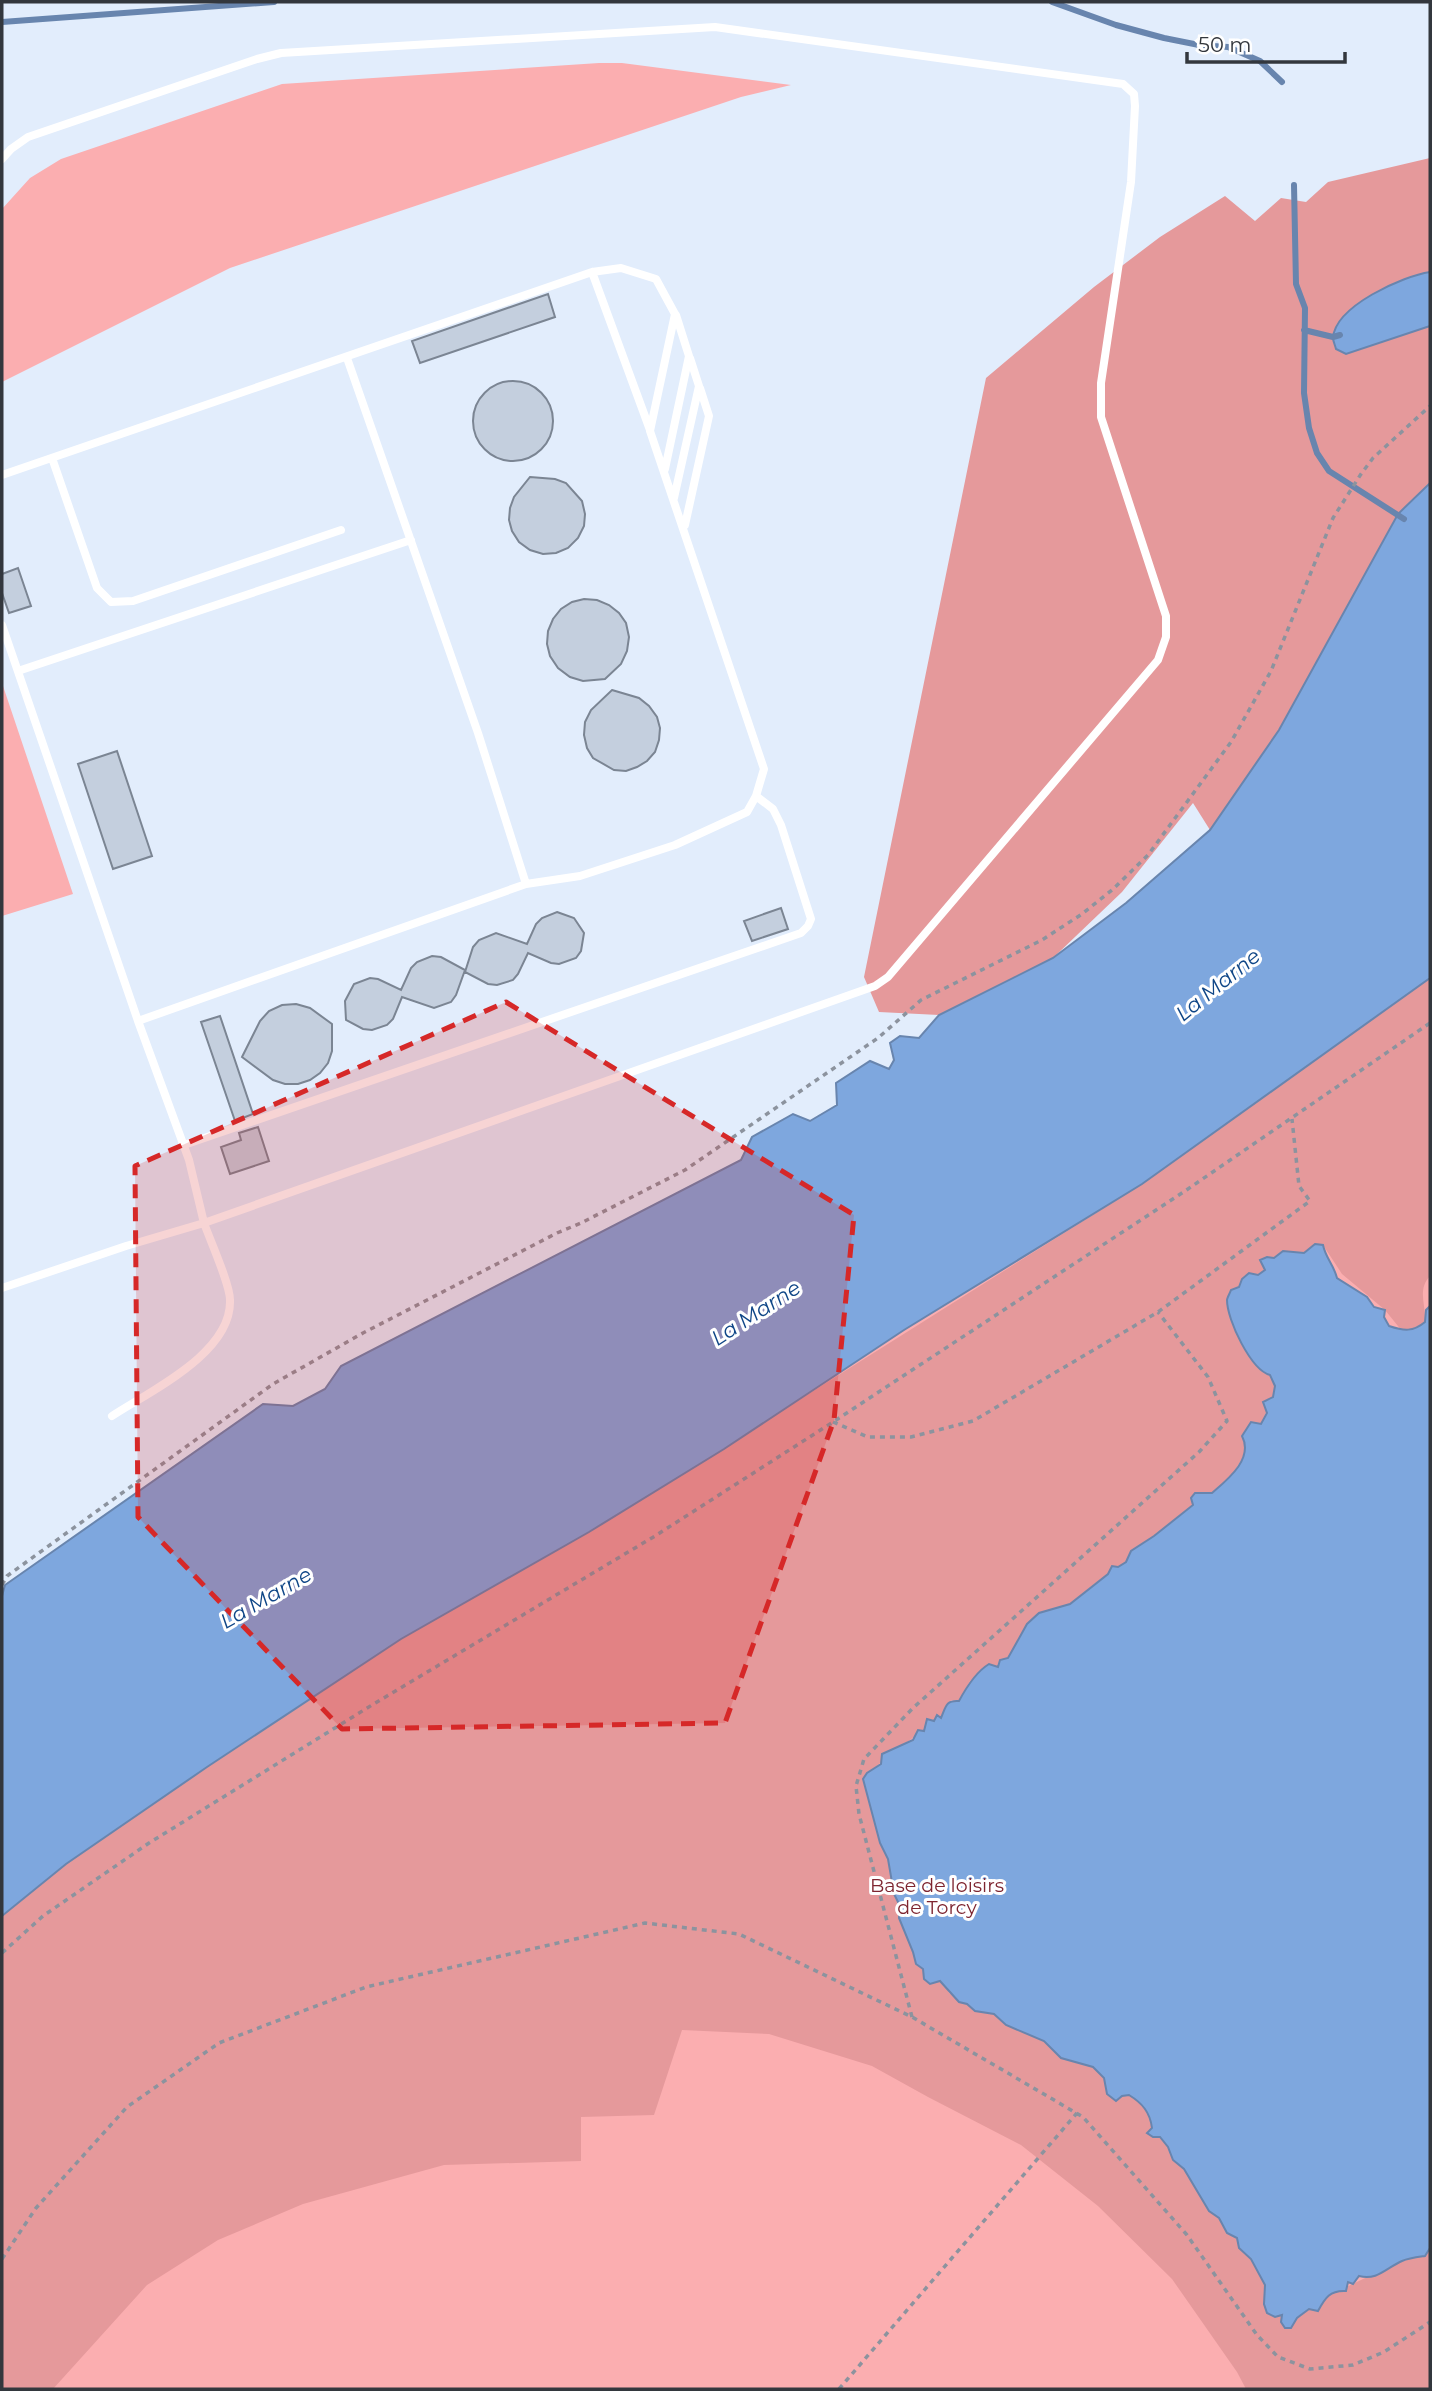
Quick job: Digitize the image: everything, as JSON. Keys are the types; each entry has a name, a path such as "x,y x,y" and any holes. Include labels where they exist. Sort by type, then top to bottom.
{"lane":[{"path":"2,159 10,149 28,137 281,53 715,27 1123,84 1134,94 1130,182 1101,383 1101,416 1166,616 1166,637 1158,660 888,977 875,986 204,1223 126,1246 2,1289"},
{"path":"2,475 592,272 621,268 656,279 675,314 709,416 685,528"},
{"path":"138,1021 526,884 580,876 675,845 747,812 756,796 764,769 685,528 592,272"},
{"path":"650,430 675,314"},
{"path":"665,471 689,356"},
{"path":"347,358 478,733 526,884"},
{"path":"674,498 699,386"},
{"path":"52,458 96,588 111,602 133,601 341,530"},
{"path":"18,671 411,540"},
{"path":"2,625 138,1021 184,1145 204,1223 231,1298 229,1317 217,1340 200,1359 111,1416"},
{"path":"184,1145 801,933 811,919 781,825 773,809 756,796"}],"path":[{"path":"2,1585 7,1576 273,1384 557,1233 685,1170 878,1038 922,1000 1042,940 1112,890 1148,855 1231,743 1271,671 1319,549 1346,497 1373,458 1430,406"},
{"path":"2,1953 43,1916 149,1843 655,1535 833,1422 1185,1191 1430,1023"},
{"path":"833,1422 868,1437 911,1437 973,1421 1157,1312 1310,1201 1299,1186 1292,1118"},
{"path":"912,2017 859,1814 856,1786 864,1759 913,1709 1199,1452 1227,1421 1208,1377 1157,1312"},
{"path":"2,2259 36,2208 127,2107 219,2043 366,1987 645,1923 739,1934 912,2017 1083,2117 1187,2235 1257,2334 1278,2357 1310,2369 1353,2365 1384,2352 1430,2322"},
{"path":"839,2389 1077,2113"}],"highlighted area":[{"path":"506,1002 854,1215 834,1420 725,1723 342,1729 138,1517 135,1166"}],"green space":[{"path":"622,63 791,85 741,97 230,268 2,382 2,209 30,178 61,159 282,84"},
{"path":"2,683 73,894 2,916"},
{"name":"Base de loisirs de Torcy","path":"1430,978 1430,2389 2,2389 2,1916 207,1767 401,1639 589,1532 724,1449 904,1330 1142,1184"}],"shaded area":[{"path":"1430,158 1430,483 1398,514 1279,730 1210,830 1193,803 1122,892 1053,958 939,1015 879,1012 864,977 986,378 1094,287 1160,237 1225,196 1255,221 1281,198 1306,202 1328,182"},
{"path":"1430,978 1430,1276 1423,1292 1425,1322 1416,1330 1402,1331 1385,1310 1342,1274 1323,1245 1315,1244 1304,1253 1283,1251 1274,1258 1260,1260 1265,1270 1258,1275 1249,1273 1242,1279 1233,1324 1250,1357 1270,1374 1275,1386 1261,1424 1246,1444 1243,1457 1232,1475 1212,1494 1192,1498 1193,1505 1131,1551 1126,1562 1070,1604 1039,1613 1027,1624 1008,1658 998,1667 970,1681 959,1701 951,1700 941,1719 900,1747 863,1779 880,1843 888,1859 894,1894 900,1906 899,1918 916,1964 923,1969 930,1984 940,1981 945,1984 949,1993 975,2011 994,2014 1006,2025 1044,2041 1061,2058 1093,2067 1107,2087 1122,2096 1129,2095 1141,2105 1151,2122 1152,2128 1148,2133 1160,2137 1173,2160 1184,2169 1209,2211 1219,2218 1227,2233 1237,2238 1239,2248 1251,2259 1265,2285 1264,2304 1338,2291 1430,2247 1430,2389 1246,2389 1172,2279 1098,2206 1021,2145 872,2066 769,2034 682,2030 654,2115 581,2117 581,2161 444,2165 303,2204 218,2240 147,2285 53,2389 2,2389 2,1916 66,1864 401,1639 589,1532 1142,1184"}],"water":[{"path":"1430,272 1430,326 1346,354 1336,349 1333,338 1337,326 1357,304 1388,286"},
{"name":"La Marne","path":"1430,483 1430,978 1142,1184 904,1330 724,1449 589,1532 401,1639 66,1864 2,1916 2,1596 5,1585 263,1404 293,1406 325,1389 341,1366 741,1160 752,1137 793,1114 810,1121 837,1105 836,1083 870,1061 889,1069 894,1060 890,1043 900,1036 919,1038 939,1015 1053,958 1126,903 1210,830 1279,730 1398,514"},
{"path":"1315,1244 1323,1245 1337,1278 1367,1297 1374,1307 1385,1310 1384,1317 1389,1326 1404,1330 1416,1328 1425,1322 1426,1310 1430,1306 1430,2248 1425,2256 1402,2261 1371,2277 1359,2276 1353,2284 1348,2282 1346,2291 1332,2293 1318,2311 1309,2309 1297,2318 1291,2328 1285,2328 1281,2322 1282,2315 1275,2317 1267,2313 1264,2304 1265,2285 1251,2259 1239,2248 1237,2238 1227,2233 1219,2218 1209,2211 1184,2169 1173,2160 1160,2137 1147,2133 1152,2128 1151,2122 1141,2105 1129,2095 1116,2101 1107,2094 1104,2078 1093,2067 1061,2058 1044,2041 1006,2025 994,2014 975,2011 967,2004 959,2002 940,1981 930,1984 924,1979 923,1969 916,1964 899,1918 900,1906 894,1894 888,1859 880,1843 863,1779 881,1764 882,1754 913,1740 918,1730 924,1731 927,1719 934,1721 937,1715 941,1718 947,1705 959,1701 984,1667 989,1664 998,1667 1000,1660 1008,1658 1027,1624 1039,1613 1070,1604 1108,1574 1112,1566 1118,1567 1126,1562 1131,1551 1193,1505 1191,1498 1195,1493 1212,1493 1237,1468 1244,1453 1242,1436 1251,1422 1261,1424 1267,1413 1263,1402 1273,1397 1275,1386 1270,1375 1255,1364 1241,1343 1231,1319 1227,1298 1231,1290 1239,1287 1242,1279 1249,1273 1258,1275 1265,1270 1260,1260 1274,1258 1283,1251 1304,1253"}],"building":[{"path":"548,294 555,317 420,363 412,341"},
{"path":"513,381 528,384 541,393 550,406 553,421 550,436 541,449 528,458 513,461 498,458 485,449 476,436 473,421 476,406 485,393 498,384"},
{"path":"530,477 555,479 566,483 582,501 584,526 578,538 568,548 543,554 530,550 519,542 512,531 510,508 514,497"},
{"path":"18,568 31,606 9,613 2,593 2,574"},
{"path":"584,599 609,605 626,623 629,637 627,651 621,664 605,679 583,681 570,677 558,668 550,656 548,631 553,619 561,609"},
{"path":"612,690 639,698 657,717 660,728 655,752 647,761 626,771 614,770 593,758 584,735 585,722 591,710"},
{"path":"117,751 152,856 113,869 78,764"},
{"path":"781,908 788,929 752,941 744,921"},
{"path":"557,912 574,918 584,933 581,951 576,958 559,964 528,953 513,980 497,985 488,984 465,972 473,947 479,940 496,933 527,944 536,924 542,918"},
{"path":"432,956 441,957 465,970 451,1002 434,1008 402,997 393,1019 387,1025 372,1030 363,1029 346,1020 345,1001 354,984 370,978 378,979 401,990 411,968 417,962"},
{"path":"296,1004 310,1008 332,1024 332,1051 328,1063 320,1073 298,1084 285,1084 273,1080 242,1057 260,1021 269,1011 282,1005"},
{"path":"220,1016 253,1114 235,1121 201,1022"},
{"path":"258,1127 269,1161 230,1174 221,1147 241,1140 239,1133"}],"waterway":[{"path":"2,22 274,2"},
{"path":"1052,2 1116,25 1164,38 1228,47 1260,61 1282,82"},
{"path":"1294,185 1296,284 1305,308 1304,393 1309,428 1317,453 1329,471 1404,519"},
{"path":"1304,330 1333,337 1340,335"}]}
